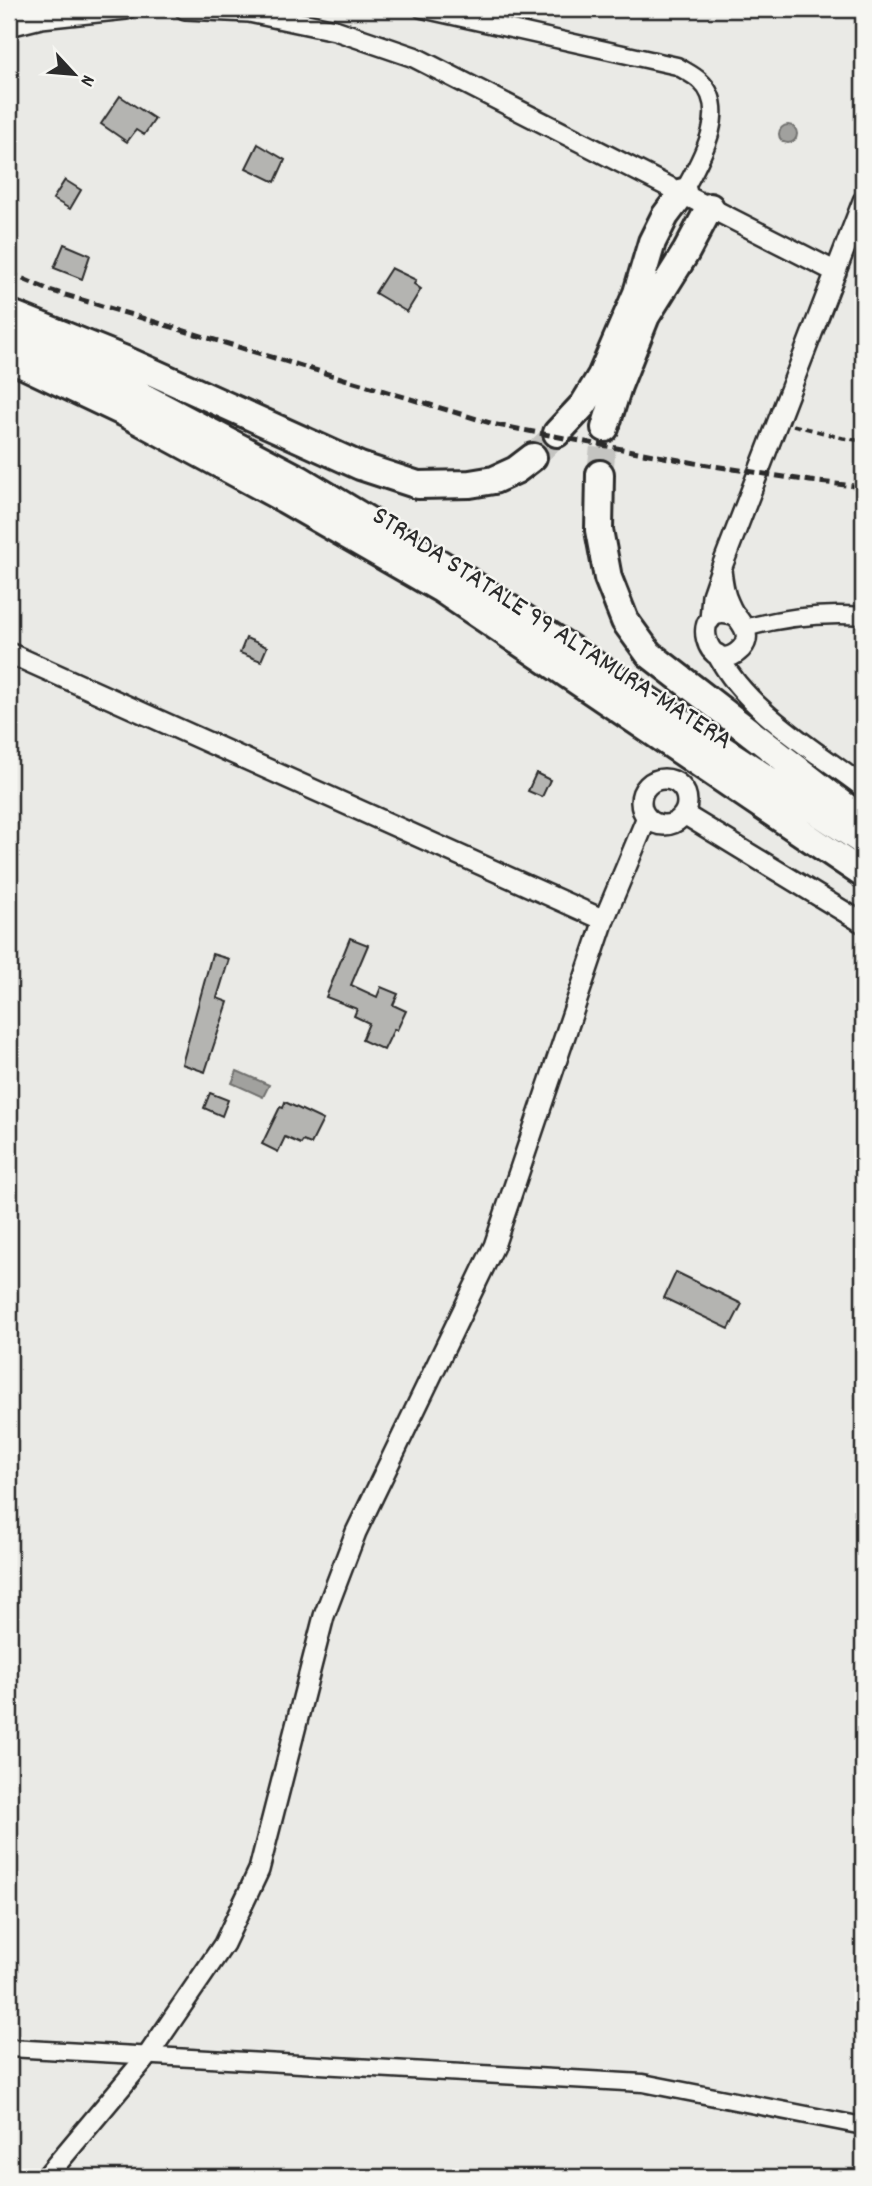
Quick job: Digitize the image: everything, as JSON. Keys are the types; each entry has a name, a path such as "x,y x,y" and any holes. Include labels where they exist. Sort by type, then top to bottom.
{"highway":[{"path":"557,433 584,404 601,376 637,293 652,242 665,216 683,192"},
{"path":"605,428 618,386 646,316 710,207"},
{"path":"9,313 128,361 360,466 418,485 470,484 494,480 516,470 533,457"},
{"path":"9,336 132,391 299,479 454,572 863,842"},
{"name":"STRADA STATALE 99 ALTAMURA-MATERA","path":"9,359 125,412 285,499 441,589 863,874"},
{"path":"600,474 598,530 608,578 625,621 649,654 863,820"}],"street":[{"path":"9,26 41,18 126,9"},
{"path":"185,9 249,12 335,30 414,57 836,272"},
{"path":"422,9 677,66 702,82 711,97 714,116 705,151 683,192"},
{"path":"863,201 721,569 712,595 710,620 704,632 711,650 717,654 727,672 749,697 777,722 863,787"},
{"path":"721,569 725,595 746,639 740,650 740,666 749,697"},
{"path":"710,620 722,614 740,622 814,615 863,615"},
{"path":"717,654 729,655 740,650"},
{"path":"9,653 604,920"},
{"path":"659,780 674,782 685,792 687,799 684,814 673,824 658,825 647,817 643,810 643,795 652,783 659,780"},
{"path":"684,814 863,923"},
{"path":"46,2177 148,2055 224,1944 259,1870 324,1616 356,1532 494,1246 604,920 647,817"},
{"path":"9,2048 643,2083 863,2126"}],"path":[{"path":"778,420 863,441"}],"shaded area":[{"path":"788,125 794,128 797,134 794,140 788,143 782,140 779,134 782,128"},
{"path":"237,1071 269,1085 263,1097 232,1083"}],"building":[{"path":"120,96 155,119 144,135 136,130 127,142 101,124"},
{"path":"258,144 285,160 275,182 246,168"},
{"path":"65,180 81,190 70,209 53,199"},
{"path":"64,244 90,255 82,279 54,268"},
{"path":"391,268 416,280 414,284 421,289 407,312 375,293"},
{"path":"246,638 267,647 261,661 240,653"},
{"path":"536,773 550,780 542,797 528,791"},
{"path":"350,938 368,945 351,985 377,997 381,987 398,994 393,1005 406,1011 384,1050 362,1040 369,1023 354,1016 357,1009 326,997"},
{"path":"212,954 229,959 217,998 228,1002 205,1072 182,1064"},
{"path":"210,1093 228,1100 222,1116 204,1108"},
{"path":"285,1102 323,1120 311,1144 303,1141 301,1144 285,1137 278,1152 262,1144"},
{"path":"676,1272 742,1304 729,1329 664,1298"}],"tunnel":[{"path":"600,474 605,428"},
{"path":"533,457 557,433"}],"railway":[{"path":"9,273 49,290 497,425 695,463 863,487"}]}
